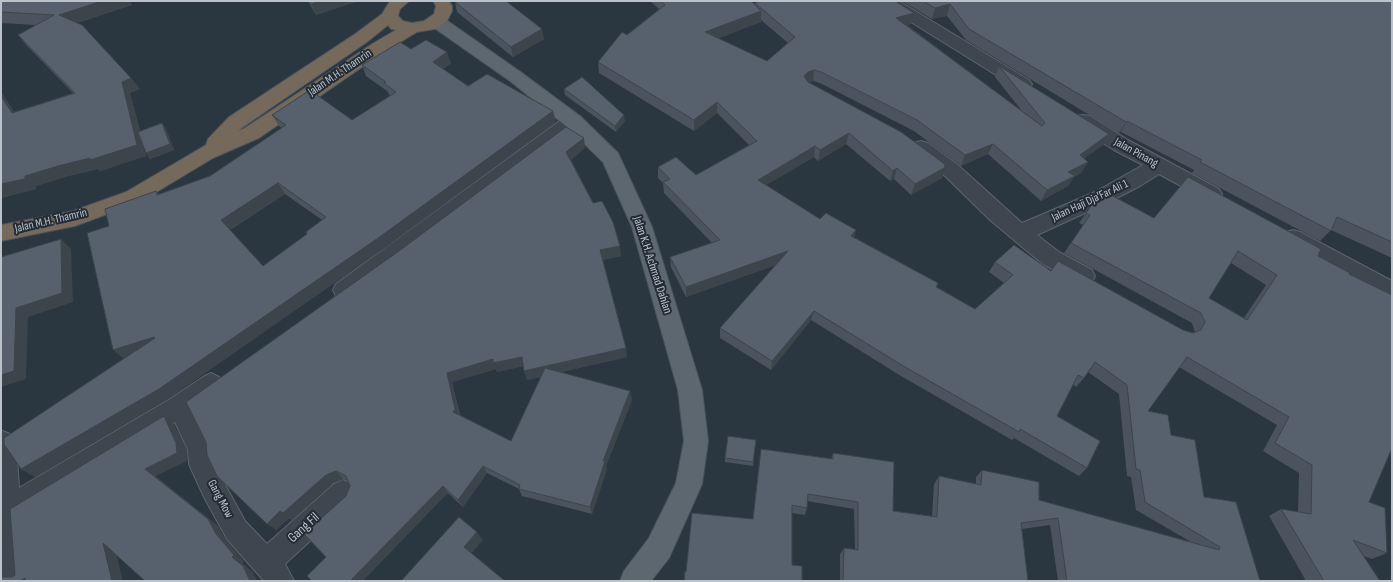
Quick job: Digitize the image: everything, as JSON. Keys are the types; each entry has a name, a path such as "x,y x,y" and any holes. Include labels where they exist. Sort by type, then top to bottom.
{"highway":[{"path":"394,6 397,25 412,28"},
{"name":"Jalan M.H. Thamrin","path":"206,153 236,122 362,38 394,6"},
{"name":"Jalan M.H. Thamrin","path":"1,233 75,218 133,197 206,153 252,133 378,48 412,28 429,25 444,7"}],"main road":[{"name":"Jalan K.H. Achmad Dahlan","path":"444,7 516,77 573,121 611,158 642,227 690,390 696,441 689,484 659,548 634,581"}],"street":[{"path":"888,1 1035,92"},
{"name":"Jalan Pinang","path":"1068,112 1122,145 1226,202"},
{"path":"331,299 408,245 573,121"},
{"path":"906,137 952,172 1021,234 1051,258 1100,285"},
{"name":"Jalan Haji Dja'Far Ali 1","path":"1021,234 1039,224 1102,197 1133,181 1158,165"},
{"path":"1275,228 1392,292"},
{"path":"5,511 179,407 230,371"},
{"name":"Gang Mow","path":"179,407 191,427 201,450 202,464 224,509 236,530 273,572"},
{"path":"3,443 5,511 14,581"},
{"name":"Gang Fil","path":"273,572 343,493"}],"building":[{"path":"1,1 102,1 59,15 82,25 131,78 122,82 137,145 90,160 90,158 25,176 25,179 1,184 1,96 12,113 75,93 18,35 54,15 1,12"},
{"path":"309,1 319,1 311,4"},
{"path":"506,1 542,29 511,47 455,2"},
{"path":"661,1 751,1 761,11 705,32 767,61 795,37 755,3 760,1 895,1 914,13 896,18 1042,126 1045,123 999,66 1109,134 1080,155 1088,162 1068,172 1075,176 1047,190 993,144 965,155 917,120 821,72 814,70 808,72 804,76 808,82 901,132 946,165 944,166 946,167 915,184 897,168 893,171 849,133 820,150 815,146 758,180 820,219 826,213 856,230 851,236 938,283 936,287 975,309 1013,275 995,262 1014,245 1051,271 1058,261 1183,330 1193,333 1201,330 1205,322 1201,313 1071,243 1090,215 1086,213 1093,203 1111,195 1154,218 1188,177 1321,249 1318,256 1350,273 1349,274 1392,295 1392,448 1369,502 1385,508 1387,553 1353,540 1380,581 1324,581 1281,509 1311,514 1312,465 1275,443 1289,417 1187,357 1148,411 1168,415 1171,435 1195,440 1204,497 1236,502 1260,581 1067,581 1058,518 1021,523 1028,581 843,581 844,548 858,550 858,502 808,494 807,508 792,505 792,565 802,566 802,581 684,581 692,513 753,519 761,449 833,459 833,453 894,462 893,511 937,517 939,476 981,485 982,470 1039,482 1039,500 1219,550 1220,547 1145,502 1140,470 1136,469 1127,385 1095,362 1084,378 1078,375 1057,416 1100,441 1087,468 1020,429 1019,432 905,367 814,311 772,361 720,328 788,251 686,287 670,257 720,240 663,182 670,179 658,167 676,157 696,175 757,141 717,102 694,120 598,62 622,32 627,35 665,5","holes":["1238,251 1277,275 1247,320 1209,298"]},
{"path":"923,1 1392,1 1392,242 1337,217 1331,231 1200,162 1202,160 1127,121 1126,122 969,29 950,4 935,8"},
{"path":"426,40 447,52 433,62 468,86 487,74 553,111 381,236 159,389 21,469 4,444 4,438 155,338 154,337 113,350 87,233 109,226 105,209 156,191 157,195 210,176 286,125 272,115 310,90 352,120 396,92 384,83 386,82 362,65 400,42 411,49","holes":["278,183 326,217 306,232 307,234 263,266 221,220"]},
{"path":"582,77 624,115 615,126 564,89"},
{"path":"162,123 170,144 146,153 138,132"},
{"path":"566,127 584,138 566,152 593,203 602,201 613,222 620,246 600,250 626,348 524,371 522,357 493,363 493,359 447,373 455,409 453,412 511,441 545,368 630,391 603,461 605,461 590,507 519,489 520,485 483,466 458,500 443,486 350,581 312,581 307,576 326,557 304,534 346,496 350,486 346,476 336,471 326,475 283,513 280,511 267,524 217,476 207,455 206,442 186,402 399,251"},
{"path":"61,239 62,293 16,308 14,371 1,375 1,257"},
{"path":"164,416 176,443 177,453 145,469 208,519 216,534 234,555 232,557 243,566 250,581 145,581 103,543 112,581 26,581 25,578 20,581 1,581 1,577 13,577 15,575 10,509"},
{"path":"728,436 756,440 753,462 725,458"},
{"path":"459,517 477,532 464,547 505,581 401,581"}]}
